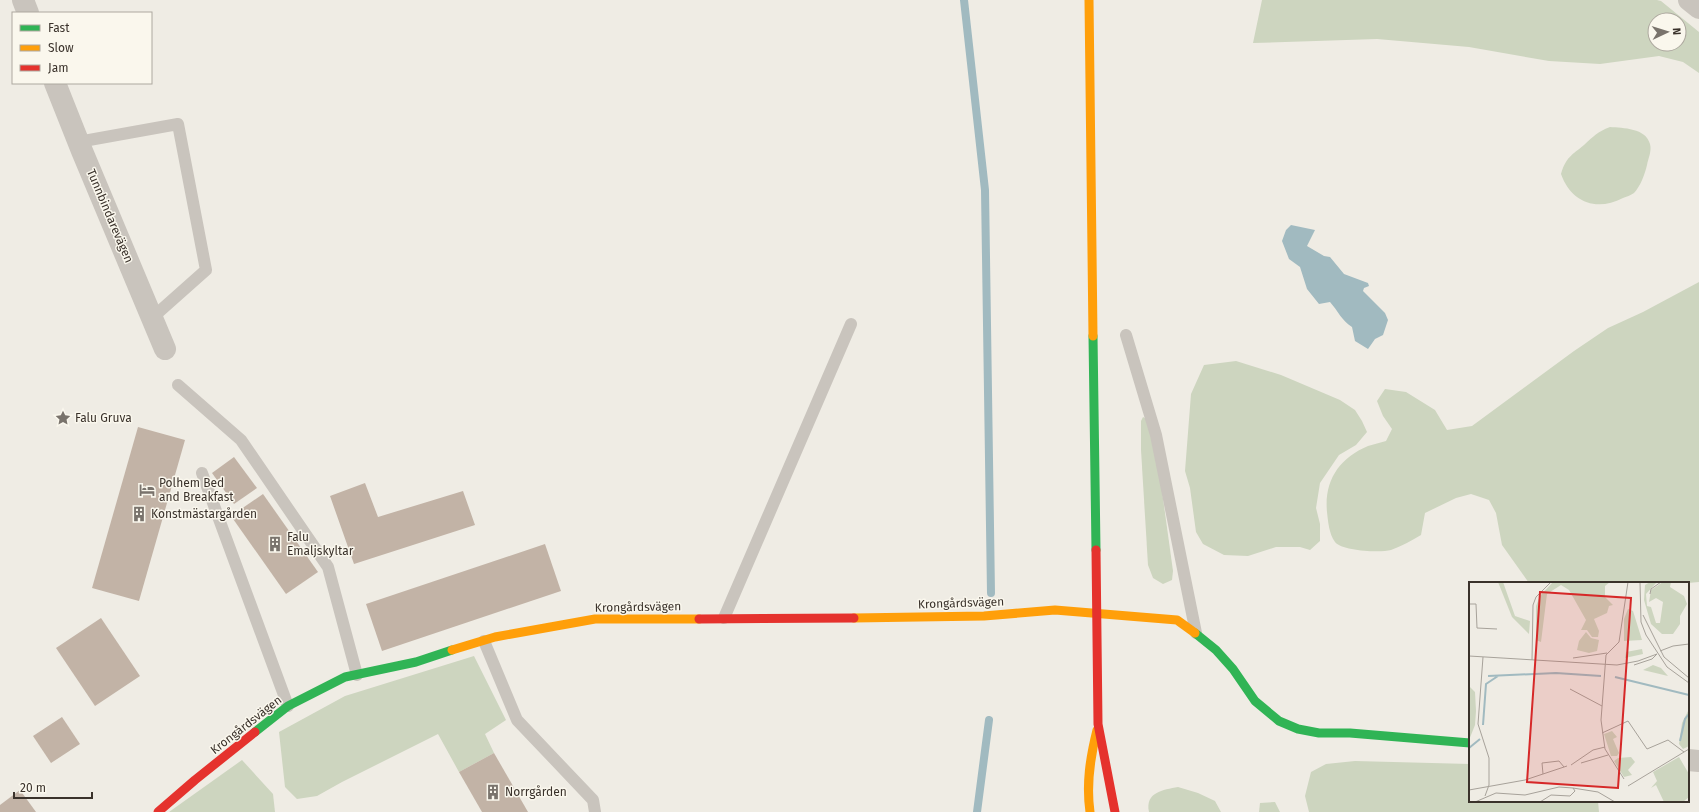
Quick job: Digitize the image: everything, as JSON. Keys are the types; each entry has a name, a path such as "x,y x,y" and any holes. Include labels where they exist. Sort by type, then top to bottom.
{"street":[{"path":"23,0 28,12"},
{"path":"1088,0 1098,724 1115,812"},
{"path":"1689,0 1699,8"},
{"name":"Tunnbindarevägen","path":"55,84 78,142 165,349"},
{"name":"Krongårdsvägen","path":"158,812 195,780 288,706 346,677 416,662 495,637 595,618 984,616 1055,610 1177,620 1196,633 1216,650 1229,664 1255,701 1279,722 1298,729 1319,733 1350,733 1469,743"},
{"path":"1090,812 1087,799 1088,760 1098,724"},
{"path":"1689,760 1699,761"}],"lane":[{"path":"78,142 178,124 206,270 152,318"},
{"path":"724,618 851,324"},
{"path":"1126,335 1156,435 1196,633"},
{"path":"178,385 240,440 328,568 357,675"},
{"path":"202,473 288,706"},
{"path":"484,641 517,720 593,800 596,812"}],"green space":[{"path":"1262,0 1657,0 1661,1 1674,12 1647,12 1647,52 1687,52 1687,22 1699,32 1699,73 1683,62 1659,56 1600,64 1549,61 1469,47 1377,39 1253,43"},
{"path":"1610,127 1633,130 1644,135 1648,139 1651,149 1645,172 1634,193 1613,202 1603,204 1586,202 1571,192 1565,184 1561,174 1567,160 1573,154 1596,134"},
{"path":"1699,282 1699,582 1528,582 1502,545 1496,513 1489,500 1471,494 1456,498 1425,513 1421,535 1391,550 1370,551 1353,549 1339,545 1335,542 1328,523 1328,490 1331,481 1341,464 1349,457 1368,446 1386,441 1392,429 1383,416 1377,401 1385,389 1406,392 1435,410 1447,430 1472,426 1574,351 1608,328 1643,312"},
{"path":"1236,361 1281,375 1340,400 1355,410 1367,432 1356,445 1339,455 1320,483 1316,508 1320,524 1320,541 1310,550 1300,547 1276,547 1248,556 1224,555 1203,544 1196,532 1190,488 1185,471 1191,394 1204,365"},
{"path":"1143,417 1148,420 1161,484 1173,571 1172,580 1163,584 1153,578 1148,565 1141,450 1141,421"},
{"path":"474,656 506,720 485,734 494,753 459,772 438,734 317,796 297,799 285,787 279,732 345,696"},
{"path":"242,760 273,794 275,812 169,812"},
{"path":"1355,761 1469,764 1469,802 1598,802 1599,812 1309,812 1305,796 1311,772 1326,764"},
{"path":"1178,787 1198,793 1215,801 1221,812 1149,812 1148,805 1152,796 1161,791"},
{"path":"1275,802 1280,812 1259,812 1260,803"}],"water":[{"path":"1291,225 1315,230 1307,246 1324,256 1330,257 1344,274 1368,283 1369,286 1364,288 1363,291 1385,313 1388,320 1383,335 1375,339 1368,349 1355,341 1352,327 1343,319 1330,302 1319,304 1307,289 1300,267 1289,259 1282,241 1286,230"}],"building":[{"name":"Konstmästargården","path":"138,427 185,440 139,601 92,588"},
{"path":"234,457 257,488 234,504 212,473"},
{"path":"365,483 378,517 463,491 475,525 354,564 330,496"},
{"name":"Falu Emaljskyltar","path":"263,494 318,572 286,594 231,516"},
{"path":"545,544 561,591 382,651 366,604"},
{"path":"101,618 140,676 95,706 56,648"},
{"path":"62,717 80,744 51,763 33,736"},
{"name":"Norrgården","path":"494,753 528,812 482,812 459,772"},
{"path":"20,790 36,812 0,812 0,805"}],"waterway":[{"path":"964,0 985,190 991,593"},
{"path":"977,812 989,720"}],"traffic: fast":[{"path":"1093,336 1096,550"},
{"path":"1195,633 1216,650 1233,669 1255,701 1279,721 1298,729 1319,733 1350,733 1469,743"},
{"path":"255,732 288,706 345,677 416,662 452,650"}],"traffic: slow":[{"path":"1089,0 1093,336"},
{"path":"854,618 984,616 1055,610 1177,620 1195,633"},
{"path":"452,650 495,637 595,619 699,619"},
{"path":"1090,812 1088,791 1089,771 1097,730"}],"traffic: jam":[{"path":"1096,550 1098,724 1115,812"},
{"path":"699,619 854,618"},
{"path":"158,812 255,732"}],"place":[{"name":"Falu Gruva","path":"63,418"},
{"name":"Polhem Bed and Breakfast","path":"147,490"},
{"name":"Konstmästargården","path":"139,514"},
{"name":"Falu Emaljskyltar","path":"275,544"},
{"name":"Norrgården","path":"493,792"}]}
